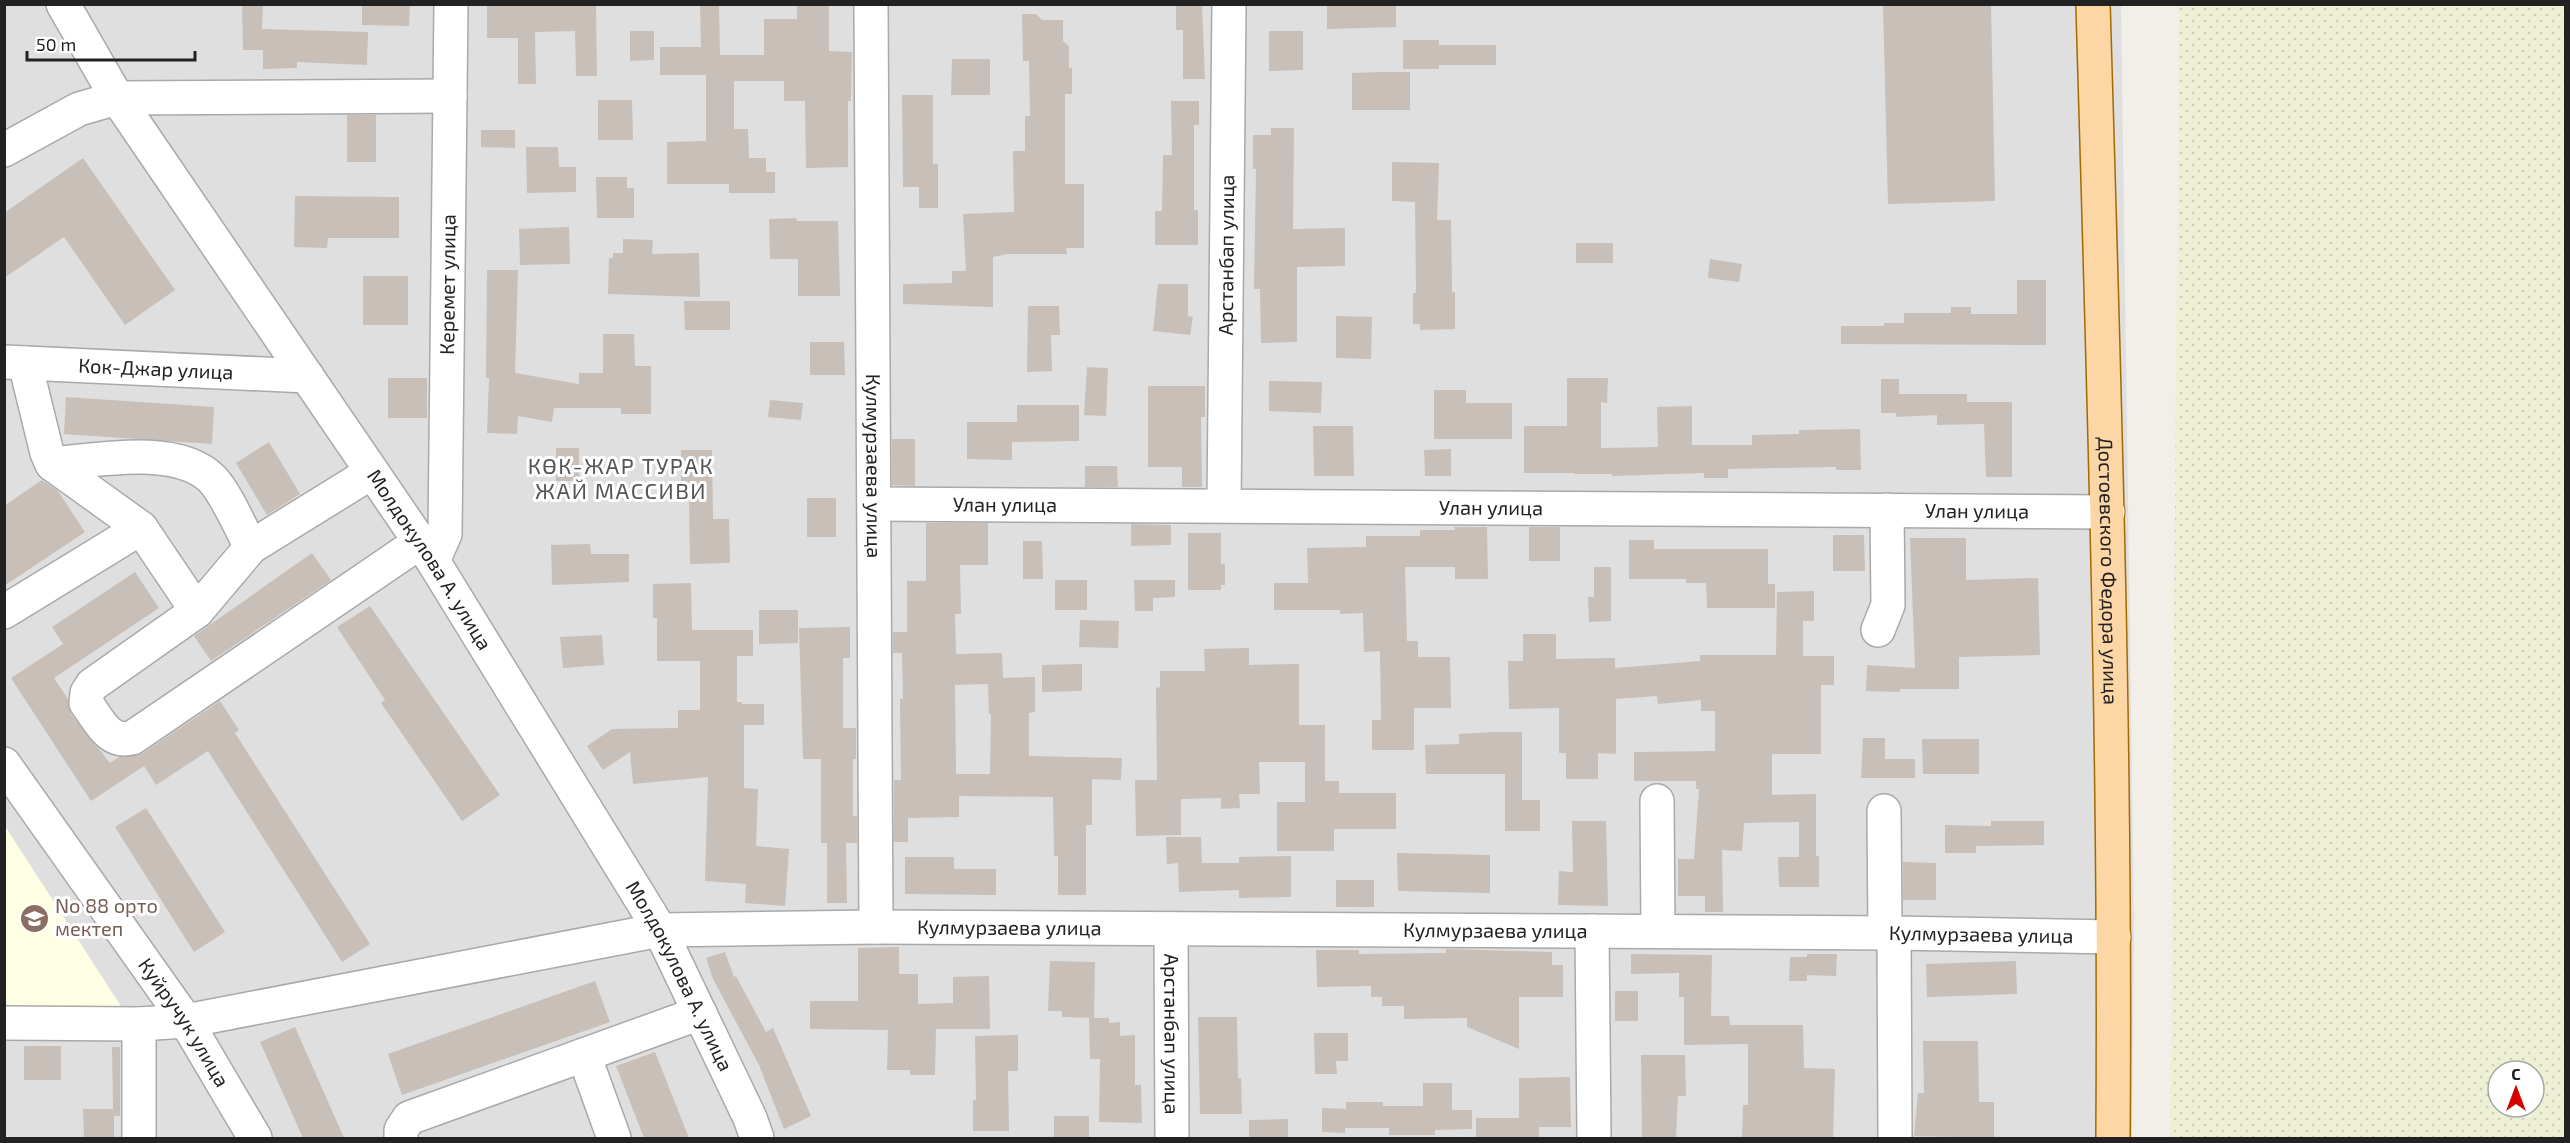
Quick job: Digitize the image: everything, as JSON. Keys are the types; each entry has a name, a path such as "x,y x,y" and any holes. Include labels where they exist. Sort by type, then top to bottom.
{"main road":[{"name":"Достоевского Федора улица","path":"2093,4 2108,512 2114,937 2113,1138"}],"street":[{"name":"Молдокулова А. улица","path":"63,4 117,98 426,551 660,930 758,1138"},
{"name":"Керемет улица","path":"426,551 445,534 451,4"},
{"name":"Кулмурзаева улица","path":"871,4 876,927"},
{"name":"Арстанбап улица","path":"1224,505 1229,4"},
{"path":"4,150 79,109 117,98 450,96"},
{"path":"15,363 52,464 141,528 197,611"},
{"name":"Кок-Джар улица","path":"15,363 307,376"},
{"path":"52,464 118,457 179,461 200,468 214,481 251,547"},
{"path":"372,472 251,547 197,611 92,685 87,693 86,703 111,737 122,740 132,738 426,551"},
{"name":"Улан улица","path":"875,504 2108,512"},
{"path":"1878,630 1888,605 1887,510"},
{"path":"4,612 141,528"},
{"name":"Куйручук улица","path":"4,764 186,1021 255,1138"},
{"path":"1657,801 1658,932"},
{"path":"1884,811 1890,933 1895,1138"},
{"name":"Кулмурзаева улица","path":"4,1023 139,1024 186,1021 660,930 876,927 1890,933 2114,937"},
{"name":"Арстанбап улица","path":"1171,929 1172,1138"},
{"path":"1592,932 1594,1138"},
{"path":"401,1138 401,1130 410,1118 700,1014"},
{"path":"139,1024 139,1138"},
{"path":"584,1055 614,1138"}],"shaded area":[{"name":"КӨК-ЖАР ТУРАК ЖАЙ МАССИВИ","path":"5,5 2121,5 2134,924 2132,1138 5,1138"},
{"path":"2179,5 2565,5 2565,1138 2170,1138"},
{"name":"No 88 орто мектеп","path":"5,826 124,1011 5,1010"}],"building":[{"path":"242,4 263,4 262,29 368,32 367,65 297,62 297,68 263,69 263,50 243,50"},
{"path":"362,4 410,4 409,26 362,25"},
{"path":"487,4 596,4 597,76 576,76 575,31 535,32 536,84 518,84 518,38 487,38"},
{"path":"700,4 719,4 720,55 764,55 764,19 797,19 797,4 829,4 829,51 852,52 851,101 848,101 848,167 806,168 805,101 784,101 784,81 734,81 734,129 748,129 749,158 766,158 766,172 775,172 775,193 729,193 729,184 667,184 667,142 706,141 706,75 660,75 660,47 701,47"},
{"path":"1176,4 1202,4 1205,79 1183,79 1183,30 1176,30"},
{"path":"1327,4 1396,4 1396,27 1327,29"},
{"path":"1883,4 1991,4 1995,201 1888,204"},
{"path":"1022,14 1036,14 1042,20 1063,20 1063,41 1069,46 1069,68 1072,68 1072,94 1065,94 1065,184 1084,184 1084,248 1066,248 1067,254 1007,254 993,257 993,307 903,304 903,284 952,283 952,271 966,271 963,214 1014,212 1013,151 1025,151 1025,116 1030,116 1029,61 1023,61"},
{"path":"630,31 654,31 654,60 630,61"},
{"path":"1269,31 1303,31 1303,70 1269,71"},
{"path":"1403,40 1439,40 1439,45 1496,45 1496,65 1439,65 1439,69 1403,69"},
{"path":"952,59 990,59 990,95 951,95"},
{"path":"1410,72 1410,110 1352,110 1352,73"},
{"path":"902,95 933,95 933,164 938,164 938,208 919,208 919,187 903,187"},
{"path":"598,100 632,100 633,140 598,140"},
{"path":"1171,101 1199,101 1199,125 1194,125 1194,210 1198,210 1198,245 1155,245 1155,211 1162,211 1163,155 1172,155"},
{"path":"347,115 376,115 376,162 347,162"},
{"path":"1271,128 1294,128 1293,229 1345,228 1345,266 1297,267 1297,342 1261,343 1260,289 1254,289 1256,169 1253,169 1253,135 1271,135"},
{"path":"481,130 515,130 515,148 481,147"},
{"path":"526,147 558,147 559,167 576,167 576,192 527,193"},
{"path":"83,158 175,290 125,325 64,237 4,278 4,213"},
{"path":"1392,162 1439,163 1437,220 1451,220 1455,329 1420,330 1420,324 1413,324 1413,293 1416,293 1415,202 1392,201"},
{"path":"596,177 627,177 627,188 634,188 634,218 597,218"},
{"path":"295,196 399,197 399,238 328,238 327,248 294,247"},
{"path":"796,218 797,221 838,221 840,296 798,296 798,259 770,259 769,219"},
{"path":"569,227 570,264 520,265 519,229"},
{"path":"623,239 653,240 652,254 699,253 700,297 608,294 609,258 613,258 613,253 623,253"},
{"path":"1576,243 1613,243 1613,263 1576,263"},
{"path":"1710,259 1742,264 1739,282 1708,278"},
{"path":"487,270 518,270 515,373 579,384 579,373 603,373 603,334 634,334 635,366 651,366 651,414 621,414 621,408 554,408 552,422 518,416 517,434 487,433 489,378 486,378"},
{"path":"363,276 408,276 408,325 363,325"},
{"path":"2017,280 2046,280 2046,345 1841,344 1841,326 1884,326 1884,323 1904,323 1904,313 1951,313 1951,307 1971,307 1971,314 2017,314"},
{"path":"1158,284 1188,284 1188,316 1193,317 1190,335 1153,331"},
{"path":"684,301 730,301 730,330 685,330"},
{"path":"1028,306 1059,306 1060,335 1051,335 1052,371 1027,372"},
{"path":"1336,316 1372,317 1371,359 1336,358"},
{"path":"810,342 844,342 845,375 810,375"},
{"path":"1087,367 1108,368 1106,416 1084,415"},
{"path":"388,378 427,378 427,418 388,418"},
{"path":"1567,378 1608,378 1607,403 1601,402 1601,448 1658,447 1657,407 1692,406 1692,445 1752,445 1752,435 1799,434 1799,430 1860,429 1861,470 1836,470 1836,467 1728,469 1728,478 1704,478 1704,473 1612,476 1612,474 1524,473 1524,426 1567,426"},
{"path":"1881,379 1899,379 1899,394 1967,394 1967,402 2012,402 2012,477 1986,477 1984,424 1937,425 1937,415 1896,417 1896,413 1881,413"},
{"path":"1269,381 1322,382 1321,413 1269,411"},
{"path":"1148,386 1205,386 1205,417 1201,417 1202,487 1182,487 1182,467 1148,467"},
{"path":"1434,390 1466,390 1466,403 1512,403 1512,439 1434,439"},
{"path":"66,397 214,407 212,444 64,434"},
{"path":"770,400 803,403 801,420 768,417"},
{"path":"1017,405 1079,405 1079,441 1012,442 1012,460 967,459 967,422 1017,422"},
{"path":"1313,426 1353,426 1354,476 1314,476"},
{"path":"892,439 915,439 915,486 892,485"},
{"path":"269,442 300,494 267,515 236,463"},
{"path":"556,448 579,448 579,481 556,481"},
{"path":"1451,449 1451,476 1425,476 1424,450"},
{"path":"681,450 712,450 713,519 729,519 730,563 690,564 689,500 681,500"},
{"path":"1085,466 1117,466 1118,487 1085,487"},
{"path":"42,480 58,491 85,532 4,586 4,506"},
{"path":"807,498 836,498 836,537 807,537"},
{"path":"926,523 988,523 988,565 960,565 961,614 955,614 956,654 1002,653 1003,678 1035,677 1035,712 1029,713 1029,756 1122,758 1121,780 1092,779 1092,825 1086,825 1086,895 1058,895 1058,856 1054,856 1053,797 959,796 959,817 908,818 908,842 894,842 894,780 901,780 900,699 903,699 902,653 893,653 893,632 907,632 907,581 926,581","holes":["988,684 989,714 991,714 990,774 956,774 955,685"]},
{"path":"1131,524 1171,525 1171,545 1131,546"},
{"path":"1454,527 1487,527 1488,579 1455,579 1455,567 1405,567 1407,641 1418,641 1418,657 1450,657 1451,708 1414,708 1414,750 1372,750 1372,720 1381,720 1380,651 1364,652 1363,613 1340,614 1340,610 1274,610 1274,583 1308,583 1307,548 1366,547 1366,536 1420,536 1420,530 1455,530"},
{"path":"1529,527 1560,527 1560,561 1529,561"},
{"path":"1188,533 1221,533 1221,564 1225,564 1225,585 1221,585 1221,590 1188,590"},
{"path":"1833,535 1864,535 1865,571 1833,571"},
{"path":"1910,538 1966,538 1966,580 2038,578 2040,655 1959,657 1959,689 1866,691 1867,665 1915,668"},
{"path":"1629,540 1654,540 1654,549 1768,549 1768,584 1775,584 1775,608 1707,608 1706,583 1686,583 1686,579 1629,579"},
{"path":"1023,541 1042,541 1043,579 1023,579"},
{"path":"590,544 591,554 629,554 629,582 552,585 551,545"},
{"path":"312,553 331,580 211,661 194,636"},
{"path":"1594,567 1611,567 1611,621 1589,622 1588,597 1594,597"},
{"path":"135,572 159,608 54,678 68,699 71,714 110,763 119,757 143,753 220,701 239,730 235,733 370,944 342,962 208,751 156,785 144,766 91,801 11,678 63,644 52,627"},
{"path":"1055,580 1087,580 1087,610 1055,610"},
{"path":"1134,580 1175,580 1175,597 1153,598 1153,611 1135,611"},
{"path":"691,583 692,630 753,630 753,656 737,656 737,702 764,704 764,725 744,725 744,788 758,789 756,846 789,849 785,906 745,903 746,884 705,881 708,777 633,784 630,752 603,770 587,746 612,729 678,728 678,710 700,710 700,661 657,661 657,618 653,618 653,584"},
{"path":"1814,591 1814,621 1803,621 1803,656 1834,656 1834,685 1821,685 1821,754 1772,754 1772,795 1816,794 1816,856 1819,856 1819,887 1779,887 1778,857 1799,857 1799,822 1744,823 1742,851 1722,850 1723,912 1705,912 1705,896 1678,896 1678,859 1694,859 1699,789 1696,789 1696,781 1634,781 1634,752 1715,751 1715,711 1701,711 1701,700 1658,704 1657,696 1616,699 1616,754 1598,753 1598,779 1566,779 1566,753 1559,753 1559,708 1509,709 1508,661 1523,661 1523,634 1556,634 1556,659 1615,658 1615,668 1700,661 1700,655 1776,655 1777,592"},
{"path":"370,606 500,795 462,821 381,703 385,700 337,627"},
{"path":"759,610 798,610 798,643 759,644"},
{"path":"1080,620 1119,621 1118,648 1079,647"},
{"path":"850,627 850,658 843,658 843,728 856,728 856,759 853,759 853,816 857,816 857,843 846,843 847,903 827,903 827,843 821,843 821,759 803,759 799,628"},
{"path":"602,635 604,665 563,668 560,637"},
{"path":"1249,648 1249,665 1299,664 1299,725 1325,725 1325,781 1339,781 1339,793 1396,793 1396,829 1334,829 1334,851 1277,851 1277,802 1305,802 1305,762 1259,762 1260,794 1239,794 1240,808 1221,809 1221,798 1181,799 1181,835 1136,836 1135,780 1157,780 1156,688 1160,687 1160,671 1205,671 1204,649"},
{"path":"1082,664 1082,691 1042,692 1042,665"},
{"path":"1522,732 1522,800 1540,800 1540,831 1505,831 1505,774 1426,774 1425,745 1459,744 1459,734"},
{"path":"1863,738 1885,738 1885,759 1915,759 1915,778 1861,778"},
{"path":"1922,739 1979,739 1979,774 1923,774"},
{"path":"146,808 225,932 194,952 115,827"},
{"path":"1572,821 1606,821 1608,906 1558,905 1559,871 1573,872"},
{"path":"1991,821 2044,821 2044,845 1976,846 1976,853 1945,853 1945,825 1991,826"},
{"path":"1166,837 1201,837 1202,863 1239,863 1239,857 1291,856 1291,897 1239,898 1239,890 1179,892 1178,863 1167,864"},
{"path":"1397,853 1490,855 1490,893 1398,891"},
{"path":"905,857 954,857 954,869 996,869 996,895 905,894"},
{"path":"1903,862 1936,863 1936,900 1903,900"},
{"path":"1336,880 1374,880 1374,907 1336,907"},
{"path":"899,947 899,974 918,974 918,1004 953,1003 953,977 989,976 990,1029 936,1029 935,1075 910,1075 910,1070 887,1070 888,1030 810,1029 810,1001 858,1001 858,948"},
{"path":"1446,949 1552,952 1552,965 1563,965 1563,997 1519,997 1519,1049 1467,1027 1467,1018 1404,1019 1404,1006 1382,1006 1382,997 1371,997 1371,986 1317,987 1316,950 1359,950 1359,954 1446,953"},
{"path":"725,952 734,977 736,976 766,1032 773,1028 811,1116 784,1129 759,1065 713,979 706,958"},
{"path":"1631,954 1712,955 1711,1016 1729,1016 1730,1025 1803,1025 1804,1068 1835,1069 1833,1138 1742,1138 1743,1105 1748,1105 1748,1044 1684,1045 1684,997 1679,997 1679,973 1631,974"},
{"path":"1807,954 1837,954 1836,976 1807,975 1807,981 1789,981 1790,957 1807,957"},
{"path":"1050,961 1095,962 1094,1018 1062,1017 1062,1011 1048,1011"},
{"path":"2016,961 2017,994 1927,997 1926,964"},
{"path":"595,981 610,1022 402,1095 388,1054"},
{"path":"1615,991 1638,991 1638,1021 1615,1021"},
{"path":"1198,1017 1237,1017 1238,1078 1241,1078 1242,1114 1200,1114"},
{"path":"1089,1018 1109,1018 1109,1023 1120,1022 1120,1036 1135,1035 1135,1085 1141,1085 1142,1123 1099,1122 1100,1059 1090,1059"},
{"path":"295,1027 344,1138 303,1138 260,1042"},
{"path":"1314,1033 1348,1033 1348,1061 1336,1061 1337,1074 1315,1074"},
{"path":"1018,1035 1018,1071 1008,1071 1009,1131 973,1131 973,1100 976,1100 975,1036"},
{"path":"1923,1041 1978,1041 1979,1102 1994,1102 1994,1138 1914,1136 1918,1093 1924,1093"},
{"path":"24,1046 61,1046 61,1080 24,1080"},
{"path":"112,1047 120,1047 120,1116 114,1116 114,1138 84,1138 83,1109 113,1109"},
{"path":"655,1052 689,1138 644,1138 616,1066"},
{"path":"1641,1055 1685,1055 1686,1096 1678,1096 1676,1138 1642,1138"},
{"path":"1570,1077 1571,1127 1539,1127 1539,1138 1476,1138 1476,1118 1519,1118 1519,1078"},
{"path":"1423,1083 1452,1083 1452,1110 1472,1110 1472,1129 1435,1130 1435,1135 1389,1135 1389,1128 1345,1128 1345,1133 1322,1132 1322,1108 1346,1109 1346,1102 1383,1102 1383,1106 1423,1106"},
{"path":"1054,1116 1089,1116 1089,1138 1054,1138"},
{"path":"1288,1119 1288,1138 1249,1138 1249,1120"}],"place":[{"name":"No 88 орто мектеп","path":"34,918"}],"district":[{"name":"КӨК-ЖАР ТУРАК ЖАЙ МАССИВИ","path":"621,479"}]}
